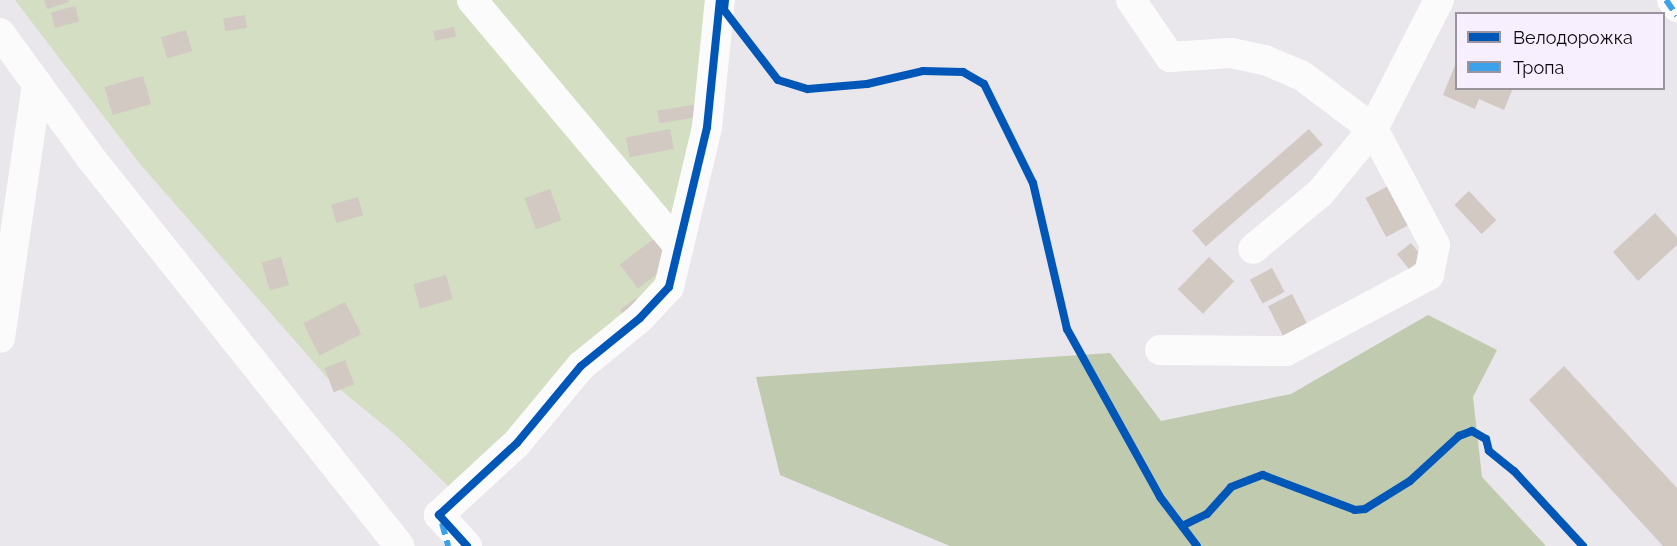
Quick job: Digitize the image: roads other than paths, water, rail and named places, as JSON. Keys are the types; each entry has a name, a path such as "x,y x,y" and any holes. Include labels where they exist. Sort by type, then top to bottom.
{"street":[{"path":"472,0 679,247"},
{"path":"467,546 440,515 517,443 581,366 640,318 669,287 707,128 720,0"},
{"path":"1131,0 1170,57 1231,53 1265,60 1301,75 1373,129 1435,245 1429,275 1286,351 1160,350"},
{"path":"1253,249 1320,192 1373,129 1438,0"},
{"path":"1672,0 1677,7"},
{"path":"0,33 90,158 399,546"},
{"path":"0,338 37,84"}]}
